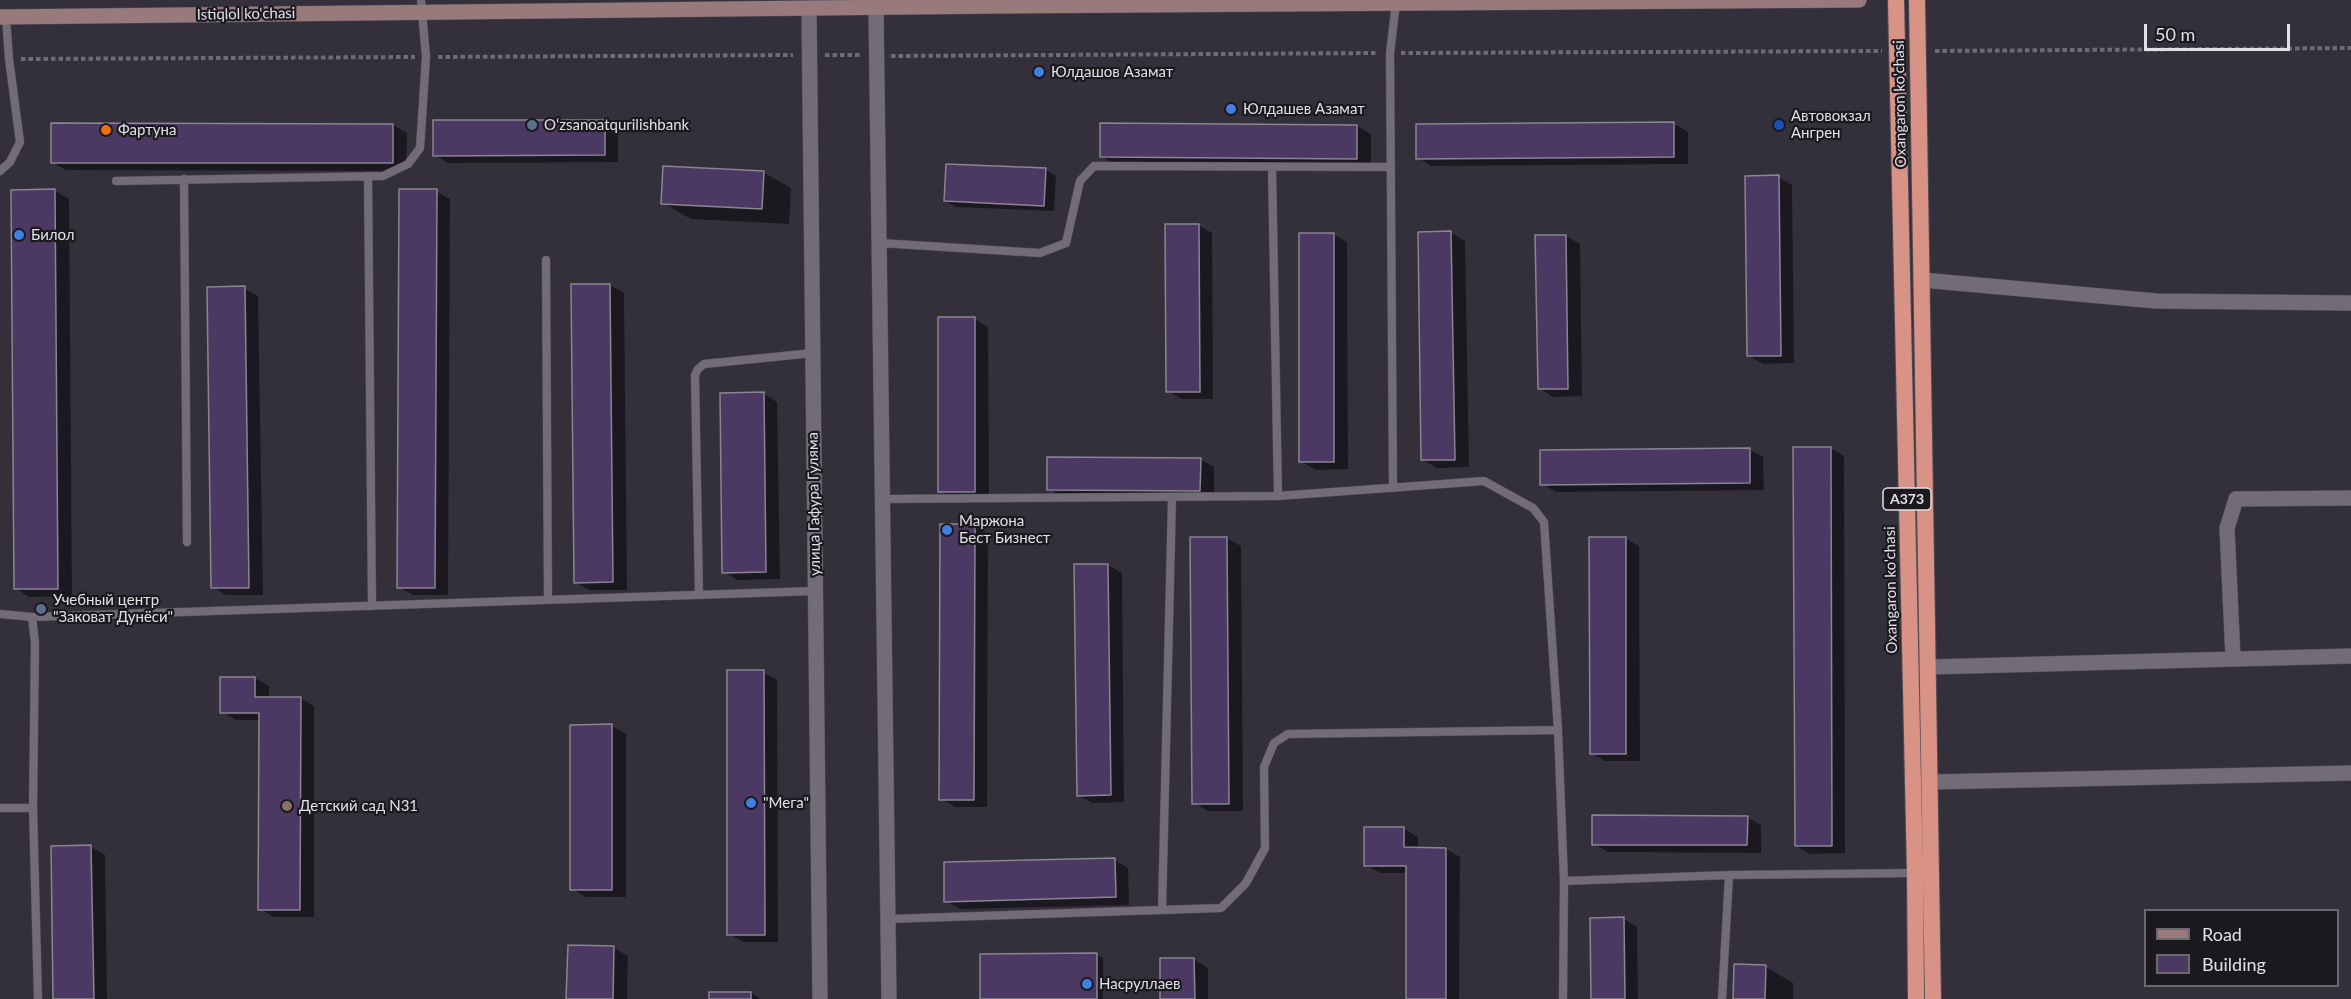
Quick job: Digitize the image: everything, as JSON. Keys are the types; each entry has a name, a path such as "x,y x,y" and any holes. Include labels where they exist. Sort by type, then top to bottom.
{"highway":[{"name":"Oxangaron ko'chasi","path":"1896,0 1916,999"},
{"name":"Oxangaron ko'chasi","path":"1917,0 1934,999"},
{"path":"1915,873 1933,873"}],"main road":[{"name":"Istiqlol ko'chasi","path":"3,17 421,6 876,9 998,3 1859,0"}],"street":[{"name":"улица Гафура Гуляма","path":"808,9 820,999"},
{"path":"876,9 889,999"},
{"path":"1922,280 2156,301 2351,303"},
{"path":"2233,658 2227,528 2236,499 2351,498"},
{"path":"1929,667 2351,656"},
{"path":"1931,782 2351,773"}],"lane":[{"path":"1394,488 1390,53 1396,3"},
{"path":"116,181 383,176 408,164 420,148 426,57 421,6"},
{"path":"0,171 10,162 20,142 3,17"},
{"path":"880,243 1040,254 1066,243 1080,181 1094,166 1391,167"},
{"path":"1272,167 1278,496"},
{"path":"368,176 372,606"},
{"path":"184,180 187,542"},
{"path":"546,260 548,600"},
{"path":"699,595 695,375 704,364 813,353"},
{"path":"883,499 1278,496 1484,481 1533,508 1544,522 1558,730 1564,881 1563,999"},
{"path":"1162,910 1172,498"},
{"path":"0,614 32,617 815,591"},
{"path":"32,617 35,643 33,808 38,999"},
{"path":"888,919 1221,908 1246,884 1265,848 1264,767 1274,743 1288,734 1558,730"},
{"path":"0,808 33,808"},
{"path":"1564,881 1729,875 1915,873"},
{"path":"1722,999 1729,875"}],"path":[{"path":"1918,51 2351,48"},
{"path":"9,59 1897,51"}],"building":[{"path":"433,120 605,120 605,155 433,156"},
{"path":"1674,122 1674,157 1416,159 1416,124"},
{"path":"51,123 393,124 393,163 51,163"},
{"path":"1100,123 1357,125 1357,159 1100,157"},
{"path":"946,164 1046,168 1044,206 944,201"},
{"path":"663,166 764,171 762,209 661,204"},
{"path":"1779,175 1781,356 1747,356 1745,176"},
{"path":"55,189 58,589 14,589 11,190"},
{"path":"399,189 437,189 435,588 397,588"},
{"path":"1165,224 1199,224 1200,392 1166,392"},
{"path":"1451,231 1455,460 1421,460 1418,232"},
{"path":"1299,233 1334,233 1334,462 1299,462"},
{"path":"1535,235 1566,235 1568,389 1538,389"},
{"path":"571,284 610,284 613,582 574,583"},
{"path":"245,286 249,588 211,588 207,287"},
{"path":"938,317 975,317 975,492 938,492"},
{"path":"764,392 766,572 722,573 720,393"},
{"path":"1793,447 1831,447 1832,846 1795,846"},
{"path":"1750,448 1750,483 1540,485 1540,450"},
{"path":"1047,457 1201,458 1200,491 1047,490"},
{"path":"940,524 975,524 974,800 939,800"},
{"path":"1190,537 1227,537 1229,804 1192,804"},
{"path":"1589,537 1626,537 1626,754 1590,754"},
{"path":"1074,564 1108,564 1111,795 1077,796"},
{"path":"727,670 764,670 765,935 727,935"},
{"path":"220,677 255,677 255,697 301,697 300,910 258,910 259,713 220,713"},
{"path":"612,724 612,890 570,890 570,725"},
{"path":"1592,815 1748,816 1747,845 1592,845"},
{"path":"1364,827 1404,827 1404,847 1446,848 1446,999 1406,999 1406,866 1364,866"},
{"path":"91,845 94,999 53,999 51,846"},
{"path":"1115,858 1116,897 944,902 944,862"},
{"path":"1624,917 1625,999 1591,999 1590,918"},
{"path":"568,945 614,946 613,999 566,999"},
{"path":"1097,953 1097,999 980,999 980,954"},
{"path":"1160,958 1194,958 1195,999 1160,999"},
{"path":"1734,964 1766,965 1765,999 1733,999"},
{"path":"709,992 751,992 751,999 709,999"}],"place":[{"name":"Юлдашов Азамат","path":"1039,72"},
{"name":"Юлдашев Азамат","path":"1231,109"},
{"name":"Oʻzsanoatqurilishbank","path":"532,125"},
{"name":"Автовокзал Ангрен","path":"1779,125"},
{"name":"Фартуна","path":"106,130"},
{"name":"Билол","path":"19,235"},
{"name":"Маржона Бест Бизнест","path":"947,530"},
{"name":"Учебный центр \"Заковат Дунёси\"","path":"41,609"},
{"name":"\"Мега\"","path":"751,803"},
{"name":"Детский сад N31","path":"287,806"},
{"name":"Насруллаев","path":"1087,984"}]}
